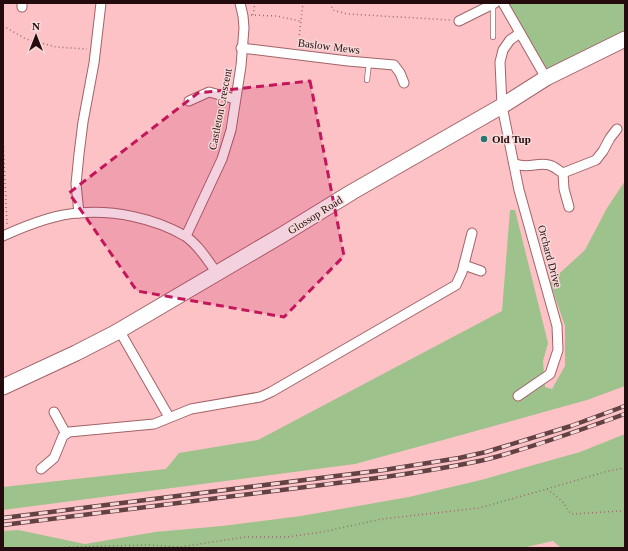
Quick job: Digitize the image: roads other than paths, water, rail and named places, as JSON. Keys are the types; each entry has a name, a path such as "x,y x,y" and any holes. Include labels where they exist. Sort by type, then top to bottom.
{"main road":[{"name":"Glossop Road","path":"3,387 76,353 119,330 352,192 502,106 546,78 625,39"}],"street":[{"path":"79,213 76,184 83,122 96,49 100,3"},
{"name":"Castleton Crescent","path":"186,236 222,159 231,130 244,28 248,15 240,3"},
{"path":"504,3 546,78"},
{"path":"459,21 494,4"},
{"name":"Orchard Drive","path":"518,396 550,374 558,350 557,326 519,190 515,164 502,106 500,62 503,50 510,40 520,33"},
{"name":"Baslow Mews","path":"242,48 394,65 400,73 404,83"},
{"path":"189,101 208,92 235,99"},
{"path":"563,173 596,160 617,129"},
{"path":"515,164 523,167 540,164 551,165 563,173"},
{"path":"563,173 564,189 569,207"},
{"path":"5,235 40,222 79,213 117,214 143,219 186,236 217,273"},
{"path":"41,469 54,458 63,436 73,431 143,426 160,422 191,409 260,396 271,392 456,285 462,272 472,233"},
{"path":"464,265 482,271"},
{"path":"119,330 169,417"},
{"path":"54,412 66,434"}],"lane":[{"path":"493,37 494,4"},
{"path":"367,80 369,63"}],"railway":[{"path":"3,518 384,470 459,458 486,452 571,426 625,406"},
{"path":"3,525 385,477 449,467 488,459 522,449 625,414"}],"place":[{"name":"Old Tup","path":"484,139"}]}
